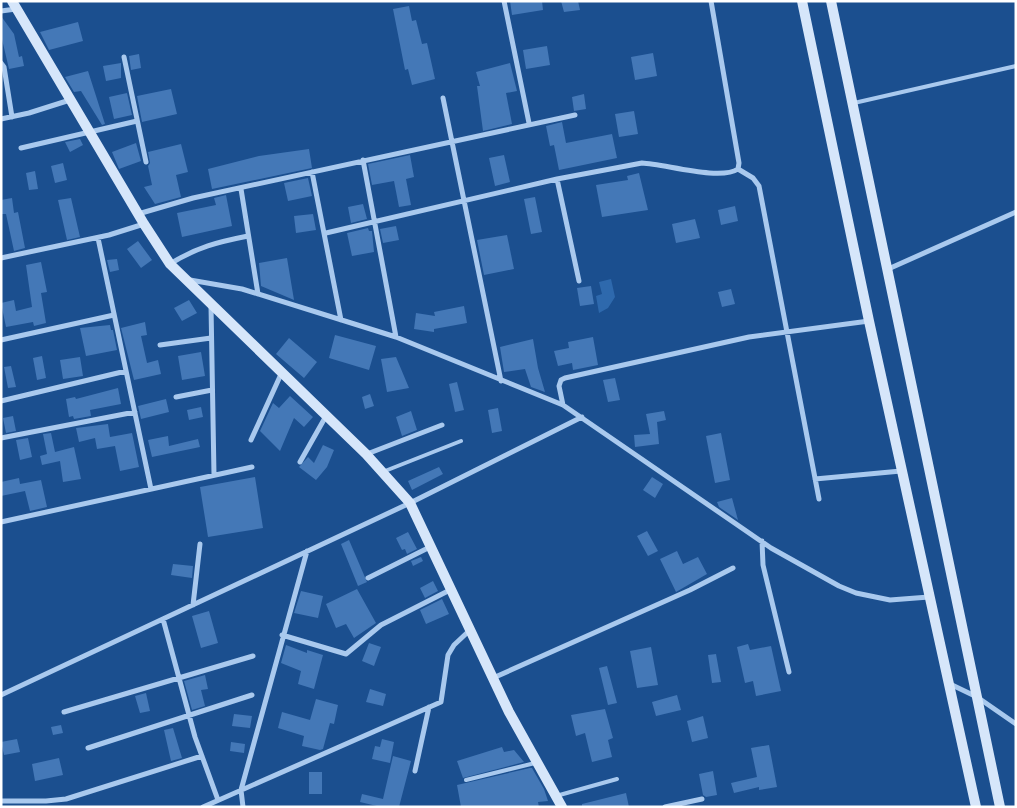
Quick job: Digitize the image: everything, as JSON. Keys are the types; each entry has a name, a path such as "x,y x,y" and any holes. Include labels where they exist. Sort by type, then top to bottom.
{"street":[{"path":"504,1 510,39 529,123"},
{"path":"711,1 722,54 739,163 738,169"},
{"path":"802,1 901,471 976,807"},
{"path":"831,1 1000,807"},
{"path":"1,11 13,3 144,224 170,264 366,454 410,503 493,678 562,807"},
{"path":"124,57 146,162"},
{"path":"1,63 4,67 12,117"},
{"path":"443,98 501,381"},
{"path":"1,119 70,100"},
{"path":"138,214 193,198 529,123 575,115"},
{"path":"21,148 50,143 89,131 137,121"},
{"path":"363,160 396,337"},
{"path":"326,233 557,179 642,163 719,174 738,169 753,178 759,186 819,499"},
{"path":"312,172 326,233 341,320"},
{"path":"557,179 578,280"},
{"path":"240,188 258,294"},
{"path":"886,270 1016,212"},
{"path":"1,258 98,238 144,224"},
{"path":"170,264 198,248 248,236"},
{"path":"98,238 151,489"},
{"path":"186,280 242,289 396,337 563,405 762,541 839,586 856,593 890,600 929,597"},
{"path":"211,304 214,475"},
{"path":"1,340 114,315"},
{"path":"563,405 559,386 561,380 565,378 703,346 869,320"},
{"path":"160,345 211,338"},
{"path":"1,401 126,371"},
{"path":"251,440 282,372"},
{"path":"176,397 212,390"},
{"path":"1,438 134,412"},
{"path":"300,462 326,416"},
{"path":"1,695 410,503 582,417"},
{"path":"366,454 442,425"},
{"path":"1,522 252,467"},
{"path":"816,479 901,471"},
{"path":"762,541 764,565 789,672"},
{"path":"192,605 200,544"},
{"path":"368,578 431,546"},
{"path":"243,807 240,790 307,551"},
{"path":"493,678 690,590 733,568"},
{"path":"282,635 346,654 382,625 451,589"},
{"path":"163,619 189,716 218,800"},
{"path":"203,807 440,702 448,655 454,645 470,630"},
{"path":"64,712 252,656"},
{"path":"948,683 977,697 1016,724"},
{"path":"88,748 252,695"},
{"path":"415,771 429,707"},
{"path":"1,801 46,802 66,799 202,756"},
{"path":"665,807 702,799"}],"lane":[{"path":"852,104 1016,66"},
{"path":"383,472 462,441"},
{"path":"466,780 538,762"},
{"path":"556,796 617,779"}],"shaded area":[{"path":"611,279 615,297 608,308 599,313 596,296 602,294 599,282"}],"building":[{"path":"510,1 542,1 543,10 512,15"},
{"path":"561,1 578,1 580,10 564,12"},
{"path":"409,6 412,21 416,20 422,44 427,43 435,79 412,85 408,69 405,70 393,9"},
{"path":"1,16 14,34 19,57 22,56 24,66 9,69 1,35"},
{"path":"78,22 83,41 49,50 40,32"},
{"path":"547,46 550,65 526,69 523,50"},
{"path":"653,53 657,76 635,80 631,57"},
{"path":"139,54 141,68 131,70 129,56"},
{"path":"121,63 121,78 106,81 103,66"},
{"path":"510,63 517,91 506,93 512,124 483,131 477,86 480,86 476,72"},
{"path":"88,71 105,124 102,125 81,91 74,92 65,77"},
{"path":"171,89 177,114 142,122 137,96"},
{"path":"127,93 132,115 114,119 109,97"},
{"path":"584,94 586,109 574,111 572,97"},
{"path":"634,111 638,134 619,137 615,114"},
{"path":"562,122 566,143 612,134 617,158 559,170 554,145 550,146 546,126"},
{"path":"80,139 83,145 70,152 65,142"},
{"path":"136,143 141,161 119,169 112,152"},
{"path":"181,144 188,172 176,175 181,197 155,204 144,187 152,185 148,166 150,163 148,152"},
{"path":"309,149 312,168 212,189 208,169 259,156"},
{"path":"410,155 414,177 406,179 411,205 399,207 394,181 372,185 368,164"},
{"path":"504,155 510,182 495,186 489,158"},
{"path":"63,163 67,180 55,183 51,166"},
{"path":"35,171 38,189 29,190 26,173"},
{"path":"639,173 648,210 602,217 596,185 628,180 627,176"},
{"path":"308,178 312,196 288,201 284,183"},
{"path":"226,195 232,226 182,237 177,213 216,205 214,198"},
{"path":"535,197 542,232 531,234 524,199"},
{"path":"12,198 14,213 18,212 25,248 14,251 6,214 1,214 1,200"},
{"path":"71,198 80,237 67,240 58,200"},
{"path":"363,204 367,219 351,223 348,207"},
{"path":"735,206 738,221 721,225 718,210"},
{"path":"313,214 316,230 296,233 294,216"},
{"path":"695,219 700,238 676,243 672,224"},
{"path":"396,226 399,240 383,243 380,229"},
{"path":"368,228 369,231 372,231 374,252 352,256 347,233"},
{"path":"507,235 514,269 484,275 477,240"},
{"path":"138,241 152,260 141,268 127,249"},
{"path":"287,258 294,300 261,286 259,263"},
{"path":"117,259 119,270 110,272 107,260"},
{"path":"41,262 47,292 41,293 46,323 34,326 33,322 6,327 1,303 14,300 16,311 32,307 26,265"},
{"path":"591,286 594,304 580,306 577,288"},
{"path":"731,289 735,304 722,307 718,292"},
{"path":"189,300 197,313 182,321 174,308"},
{"path":"464,306 467,323 434,329 434,332 414,329 416,313 435,316 434,312"},
{"path":"145,322 147,335 141,336 147,363 158,360 161,374 134,380 121,328"},
{"path":"110,325 111,330 113,330 117,350 86,356 80,328"},
{"path":"335,335 376,346 369,370 329,358"},
{"path":"593,337 598,365 573,370 572,363 558,366 554,351 569,348 568,342"},
{"path":"289,338 317,362 304,378 276,354"},
{"path":"533,339 538,368 545,392 531,387 525,369 504,372 500,347"},
{"path":"201,352 205,376 182,380 178,356"},
{"path":"42,356 46,378 37,380 33,358"},
{"path":"80,357 83,376 63,379 60,360"},
{"path":"396,357 409,388 387,392 381,359"},
{"path":"11,366 16,387 8,388 4,367"},
{"path":"615,378 620,400 608,402 603,380"},
{"path":"457,382 464,410 455,412 449,384"},
{"path":"118,388 121,404 90,410 91,416 74,419 73,416 69,417 66,399 75,397 76,399"},
{"path":"370,394 374,406 365,409 362,397"},
{"path":"290,396 313,417 304,427 294,418 280,451 260,431 273,403 279,408"},
{"path":"166,399 169,412 141,419 138,406"},
{"path":"201,407 203,417 189,420 187,410"},
{"path":"498,408 502,431 492,433 488,410"},
{"path":"411,411 417,430 402,436 396,417"},
{"path":"664,411 666,420 657,422 659,444 635,447 634,435 650,434 646,414"},
{"path":"13,416 16,431 6,433 3,418"},
{"path":"108,424 110,437 132,433 139,467 120,471 115,446 97,449 95,438 79,442 76,428"},
{"path":"51,433 55,452 74,447 81,479 63,482 60,461 42,465 40,456 47,454 43,434"},
{"path":"721,433 730,480 715,483 706,436"},
{"path":"168,436 169,446 198,439 200,447 152,457 148,440"},
{"path":"28,438 32,457 20,460 16,440"},
{"path":"323,445 334,450 327,467 316,480 299,467 308,457 314,463"},
{"path":"439,467 443,474 412,490 408,481"},
{"path":"255,477 263,528 208,537 200,487"},
{"path":"652,477 663,484 655,498 643,490"},
{"path":"19,478 20,484 41,480 47,507 30,511 25,491 1,496 1,482"},
{"path":"732,498 738,520 719,507 717,502"},
{"path":"647,531 658,551 648,556 637,536"},
{"path":"408,532 417,549 407,554 405,549 402,550 396,538"},
{"path":"349,540 367,582 358,586 341,544"},
{"path":"677,551 683,564 698,557 707,574 676,592 660,559"},
{"path":"421,557 423,561 413,566 411,561"},
{"path":"173,564 193,566 192,578 171,575"},
{"path":"433,581 438,591 425,598 420,588"},
{"path":"357,589 376,623 354,638 346,624 336,628 326,604"},
{"path":"301,591 323,596 318,618 294,613"},
{"path":"442,599 449,614 426,624 420,610"},
{"path":"209,611 218,643 201,648 192,616"},
{"path":"369,643 381,647 374,666 362,661"},
{"path":"748,644 750,650 771,646 781,691 756,696 753,681 745,683 737,647"},
{"path":"286,645 307,653 307,650 323,655 314,689 298,684 301,671 281,663"},
{"path":"651,647 658,685 637,688 630,651"},
{"path":"716,654 721,682 712,683 708,655"},
{"path":"607,666 617,703 608,705 599,668"},
{"path":"205,675 208,689 201,690 205,706 192,710 184,681"},
{"path":"370,689 386,694 383,706 366,702"},
{"path":"146,693 150,711 140,713 135,696"},
{"path":"677,695 681,710 656,716 652,702"},
{"path":"316,699 338,705 334,724 330,723 323,749 320,750 302,746 304,736 278,728 282,712 310,720"},
{"path":"605,709 613,738 608,740 612,757 592,762 585,733 576,736 571,715"},
{"path":"234,714 252,716 250,728 232,726"},
{"path":"703,716 708,738 692,742 687,721"},
{"path":"61,725 63,733 53,735 51,727"},
{"path":"173,728 182,758 171,761 164,730"},
{"path":"17,739 20,752 4,755 1,742"},
{"path":"382,739 394,742 390,763 372,759 375,746 380,747"},
{"path":"231,742 245,744 244,753 230,751"},
{"path":"769,745 777,787 759,790 759,787 734,793 731,783 757,777 751,748"},
{"path":"502,747 504,752 514,750 524,762 463,778 457,761"},
{"path":"393,756 411,761 399,807 381,807 360,802 362,794 383,799"},
{"path":"59,758 63,775 35,781 32,764"},
{"path":"532,768 544,789 548,801 538,802 539,807 461,807 457,785"},
{"path":"713,771 717,795 706,797 703,795 699,774"},
{"path":"309,772 322,772 322,794 309,794"},
{"path":"626,793 629,807 582,807 582,804"}]}
